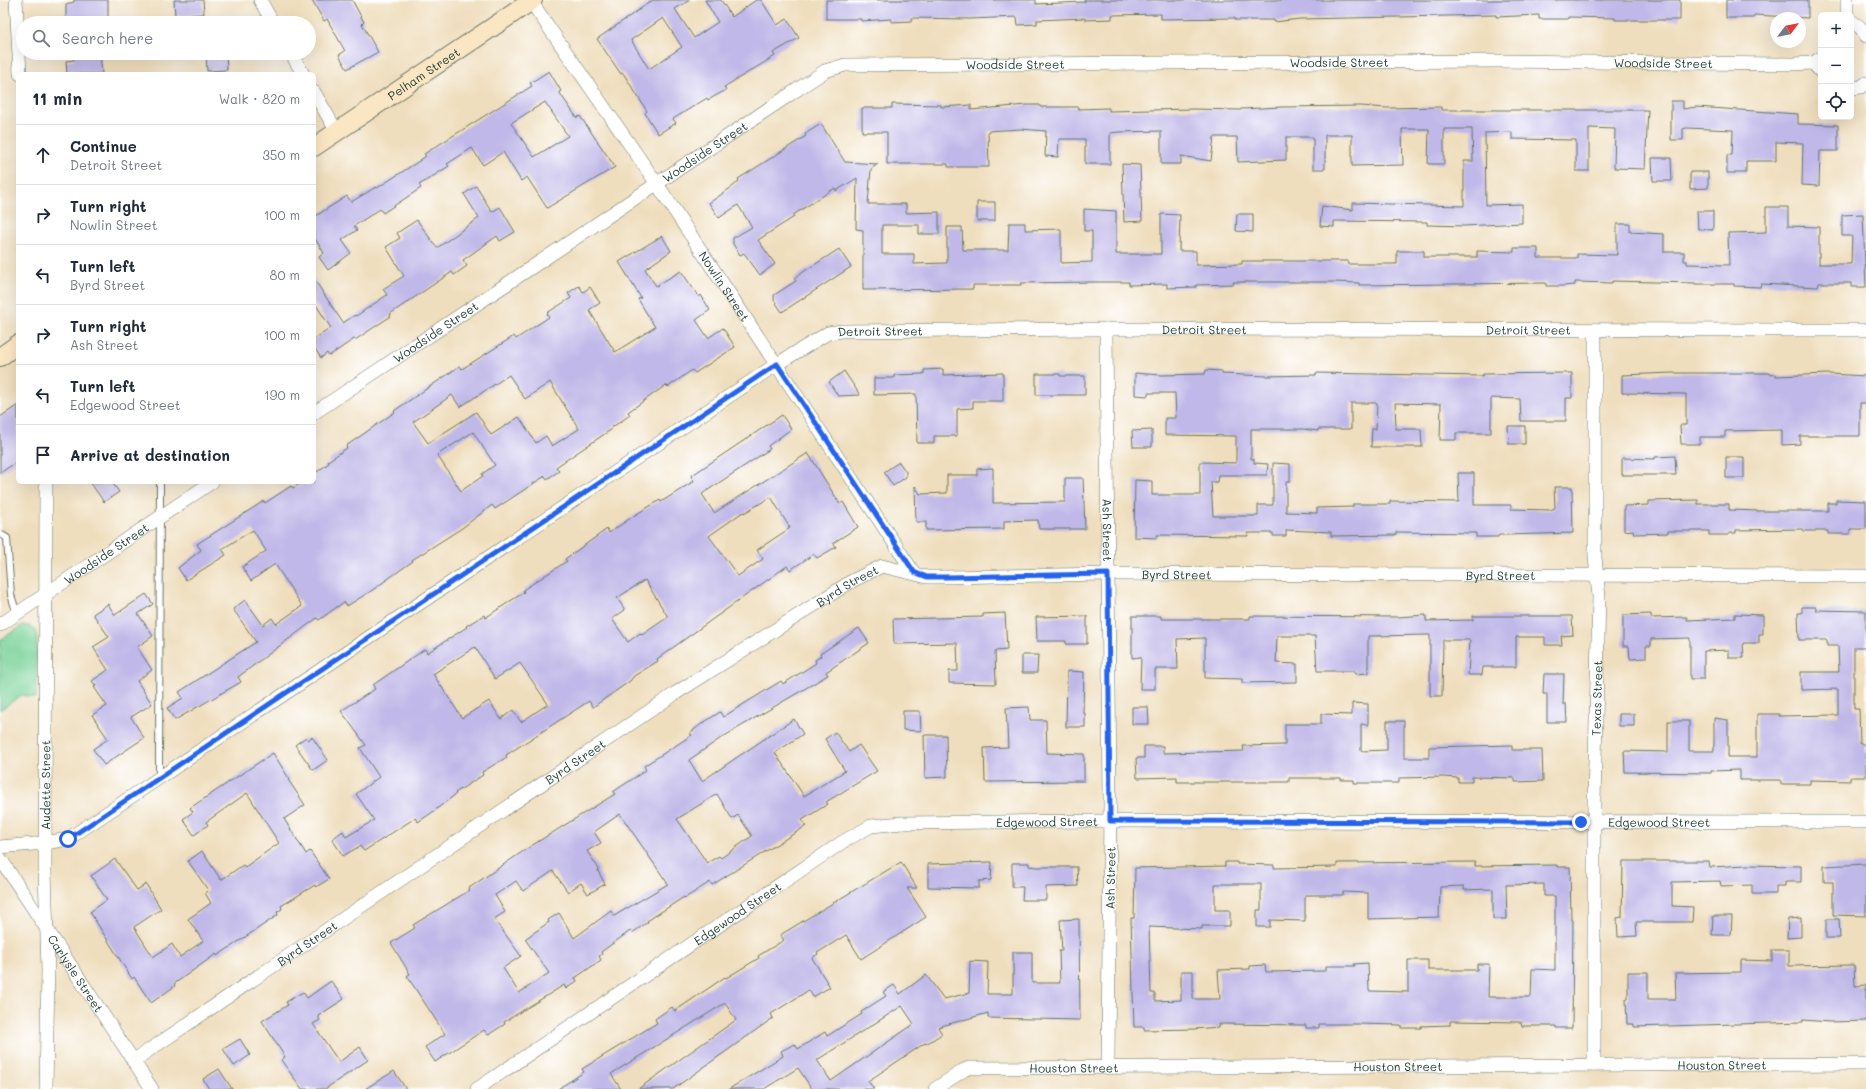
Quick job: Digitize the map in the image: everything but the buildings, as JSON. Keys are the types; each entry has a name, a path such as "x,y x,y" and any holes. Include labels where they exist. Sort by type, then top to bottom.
{"street":[{"path":"16,0 17,16"},
{"path":"260,0 269,16"},
{"name":"Pelham Street","path":"316,146 532,0"},
{"name":"Nowlin Street","path":"532,0 657,184 914,572"},
{"path":"1847,0 1847,12"},
{"path":"1854,23 1860,27 1866,36"},
{"path":"19,60 20,72"},
{"path":"295,60 302,72"},
{"name":"Woodside Street","path":"316,412 825,71 845,65 1488,61 1818,64"},
{"path":"1854,88 1861,87 1866,83"},
{"path":"316,95 337,132"},
{"name":"Detroit Street","path":"0,847 46,844 68,839 777,364 828,333 842,331 1106,329 1866,330"},
{"name":"Ash Street","path":"1106,329 1110,821 1108,1066"},
{"name":"Texas Street","path":"1594,1065 1594,822 1599,597 1597,576 1595,330"},
{"path":"0,357 16,345"},
{"name":"Audette Street","path":"46,484 46,844 48,970 46,1089"},
{"name":"Woodside Street","path":"0,625 209,484"},
{"name":"Byrd Street","path":"133,1061 676,693 852,581 882,566 914,572 927,577 1108,574 1866,576"},
{"name":"Edgewood Street","path":"477,1089 844,841 871,826 902,823 1110,821 1866,822"},
{"name":"Carlysle Street","path":"0,858 152,1089"},
{"name":"Houston Street","path":"935,1089 969,1068 1108,1066 1866,1064"}],"lane":[{"path":"159,779 160,484"},
{"path":"0,534 7,538 11,595 17,614"}],"green space":[{"path":"23,625 32,627 37,635 36,698 22,695 0,710 0,640"}],"route":[{"path":"68,839 777,364 914,572 927,577 1076,576 1108,574 1110,821 1581,822"}]}
